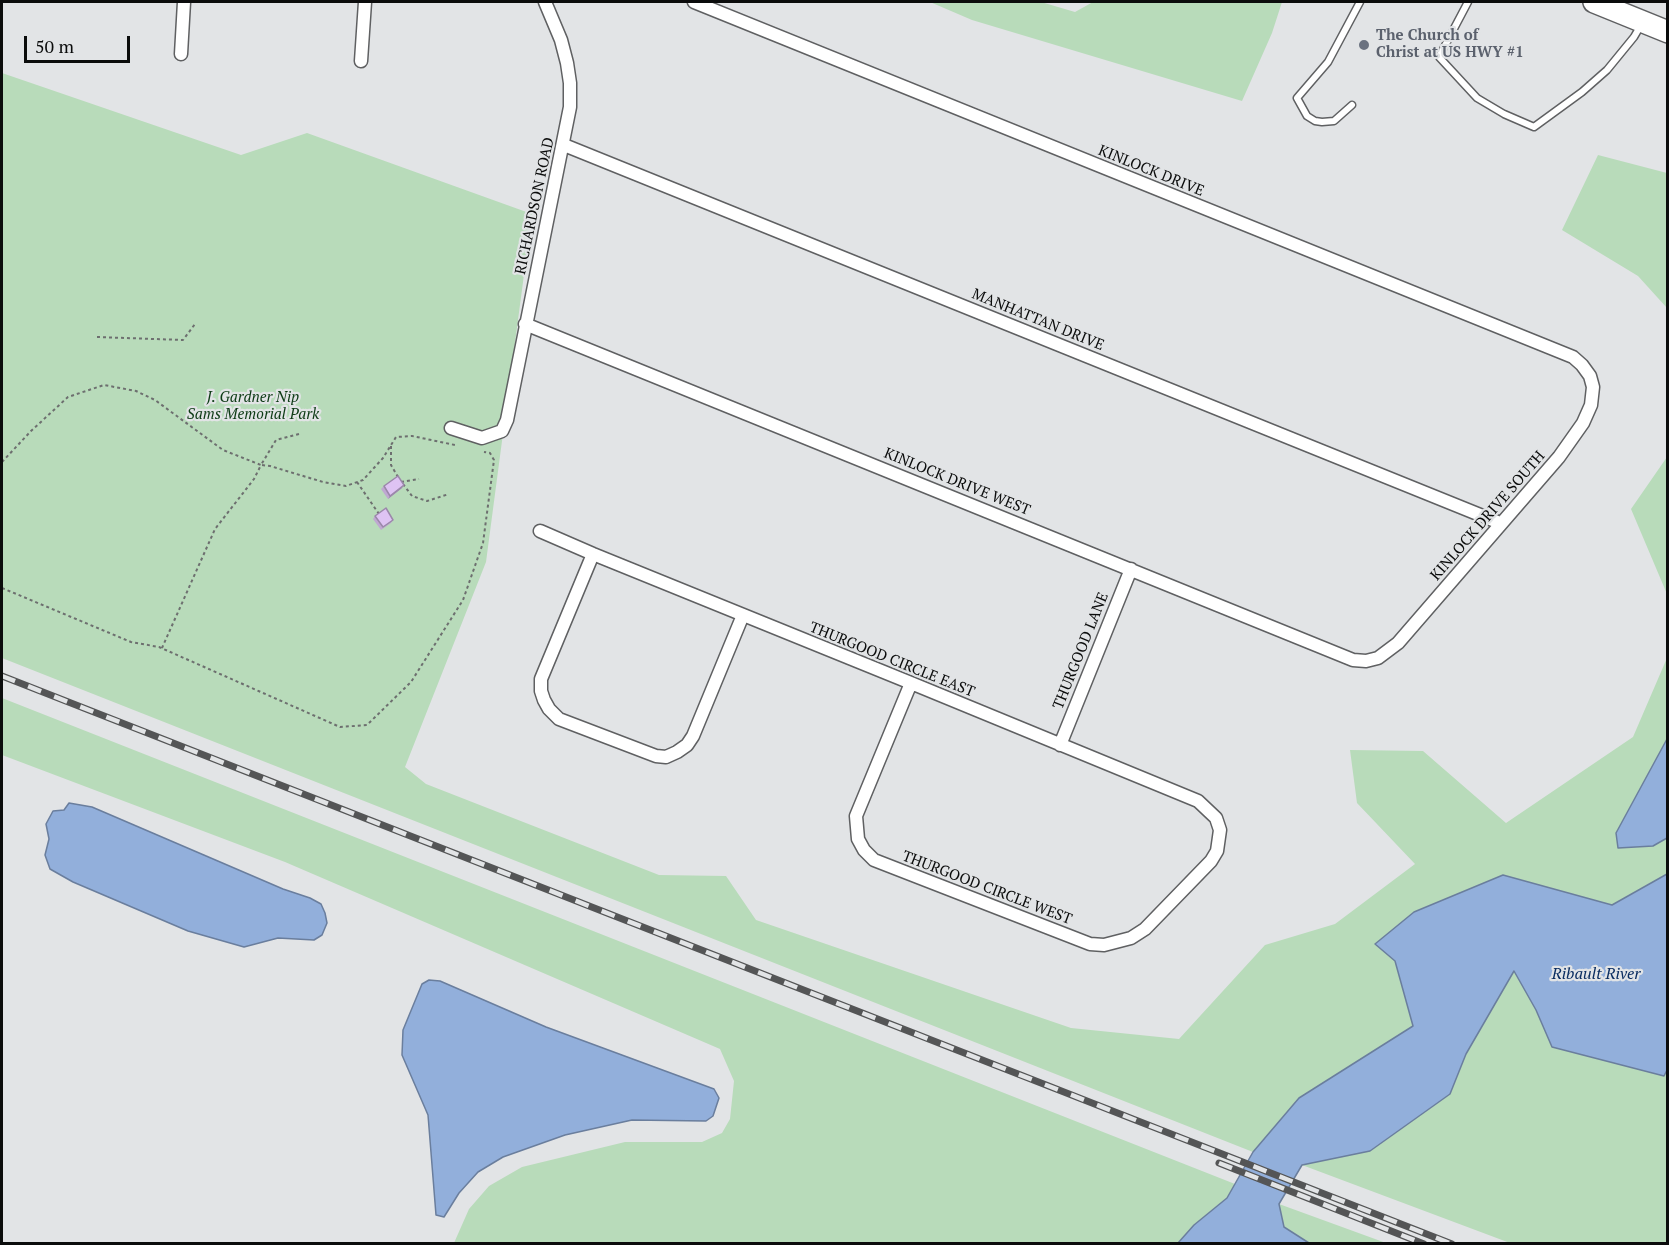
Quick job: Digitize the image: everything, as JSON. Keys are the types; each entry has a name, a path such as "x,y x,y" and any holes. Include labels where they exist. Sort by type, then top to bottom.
{"highway":[{"path":"1594,2 1668,32"}],"street":[{"path":"181,54 184,2"},
{"path":"361,61 365,2"},
{"name":"RICHARDSON ROAD","path":"451,428 482,438 502,431 507,420 570,107 570,83 561,40 545,2"},
{"name":"KINLOCK DRIVE","path":"694,2 1573,357 1590,376"},
{"name":"MANHATTAN DRIVE","path":"564,145 1500,524"},
{"name":"KINLOCK DRIVE WEST","path":"525,324 1353,660 1366,661 1378,658"},
{"name":"KINLOCK DRIVE SOUTH","path":"1378,658 1398,643 1559,457 1583,423 1591,405 1593,387 1590,376"},
{"name":"THURGOOD CIRCLE EAST","path":"540,531 1198,801 1208,808 1216,818 1220,830 1217,850 1211,861 1145,928 1131,938 1116,943"},
{"path":"592,554 542,679 541,691 544,700 549,710 559,719 656,756 666,757 677,752 687,745 693,736 743,615"},
{"name":"THURGOOD LANE","path":"1060,745 1131,569"},
{"name":"THURGOOD CIRCLE WEST","path":"911,683 856,816 858,838 864,850 874,860 1090,944 1116,943"}],"lane":[{"path":"1352,105 1334,121 1322,122 1307,116 1297,98 1328,62 1360,2"},
{"path":"1468,2 1439,57 1477,98 1504,114 1534,126 1582,92 1607,70 1643,22"}],"path":[{"path":"97,337 183,340 195,324"},
{"path":"2,462 68,397 104,385 136,391 155,400 223,450 261,465 346,486 363,480 383,458 396,437 412,436 461,446"},
{"path":"162,648 215,529 254,479 276,440 299,434"},
{"path":"391,446 391,465 412,496 427,501 449,494"},
{"path":"2,588 131,642 162,648 340,727 368,725 411,682 463,600 483,543 494,460 490,453 480,451"},
{"path":"401,482 420,479"},
{"path":"357,482 379,515"}],"green space":[{"path":"930,2 1041,2 1075,12 1093,2 1282,2 1272,33 1242,101 972,20"},
{"name":"J. Gardner Nip Sams Memorial Park","path":"2,73 241,155 307,133 532,214 486,562 405,767 426,784 659,875 726,876 756,920 1071,1028 1179,1039 1265,945 1335,924 1415,864 1357,803 1350,750 1423,751 1506,823 1633,737 1667,658 1667,739 1616,833 1653,846 1667,838 1667,874 1612,905 1503,875 1395,961 1414,1026 1299,1098 1253,1152 2,658"},
{"path":"1598,155 1667,173 1667,308 1638,276 1562,230"},
{"path":"1667,457 1667,594 1631,509"},
{"path":"2,698 1235,1184 1227,1198 1194,1225 1178,1243 454,1243 469,1209 489,1186 522,1167 625,1142 702,1142 722,1133 730,1119 734,1081 720,1049 285,862 2,755"},
{"path":"1514,970 1536,1010 1552,1047 1664,1076 1667,1068 1667,1243 1510,1243 1302,1165 1370,1151 1450,1094 1466,1054"},
{"path":"1279,1204 1386,1243 1309,1243 1284,1227"}],"water":[{"path":"1667,739 1667,838 1653,846 1618,848 1616,833"},
{"path":"69,803 92,807 283,889 310,898 321,904 325,913 327,923 322,935 314,940 278,938 244,947 188,931 73,882 50,869 45,855 49,839 46,824 53,811 64,810"},
{"name":"Ribault River","path":"1667,874 1668,1068 1664,1076 1552,1047 1536,1010 1514,971 1466,1054 1450,1094 1370,1151 1302,1165 1279,1204 1284,1227 1309,1243 1178,1243 1194,1225 1227,1198 1253,1152 1299,1098 1413,1026 1395,961 1375,944 1414,912 1503,875 1612,905"},
{"path":"429,980 440,981 546,1027 714,1089 719,1098 713,1116 706,1121 632,1120 565,1135 503,1157 478,1172 459,1193 444,1217 436,1215 428,1115 402,1055 403,1030 422,984"}],"building":[{"path":"398,476 404,485 390,496 384,486"},
{"path":"386,508 393,520 383,527 375,516"}],"railway":[{"path":"2,676 1452,1244"},
{"path":"1219,1163 1424,1244"}],"place":[{"name":"The Church of Christ at US HWY #1","path":"1364,45"}]}
